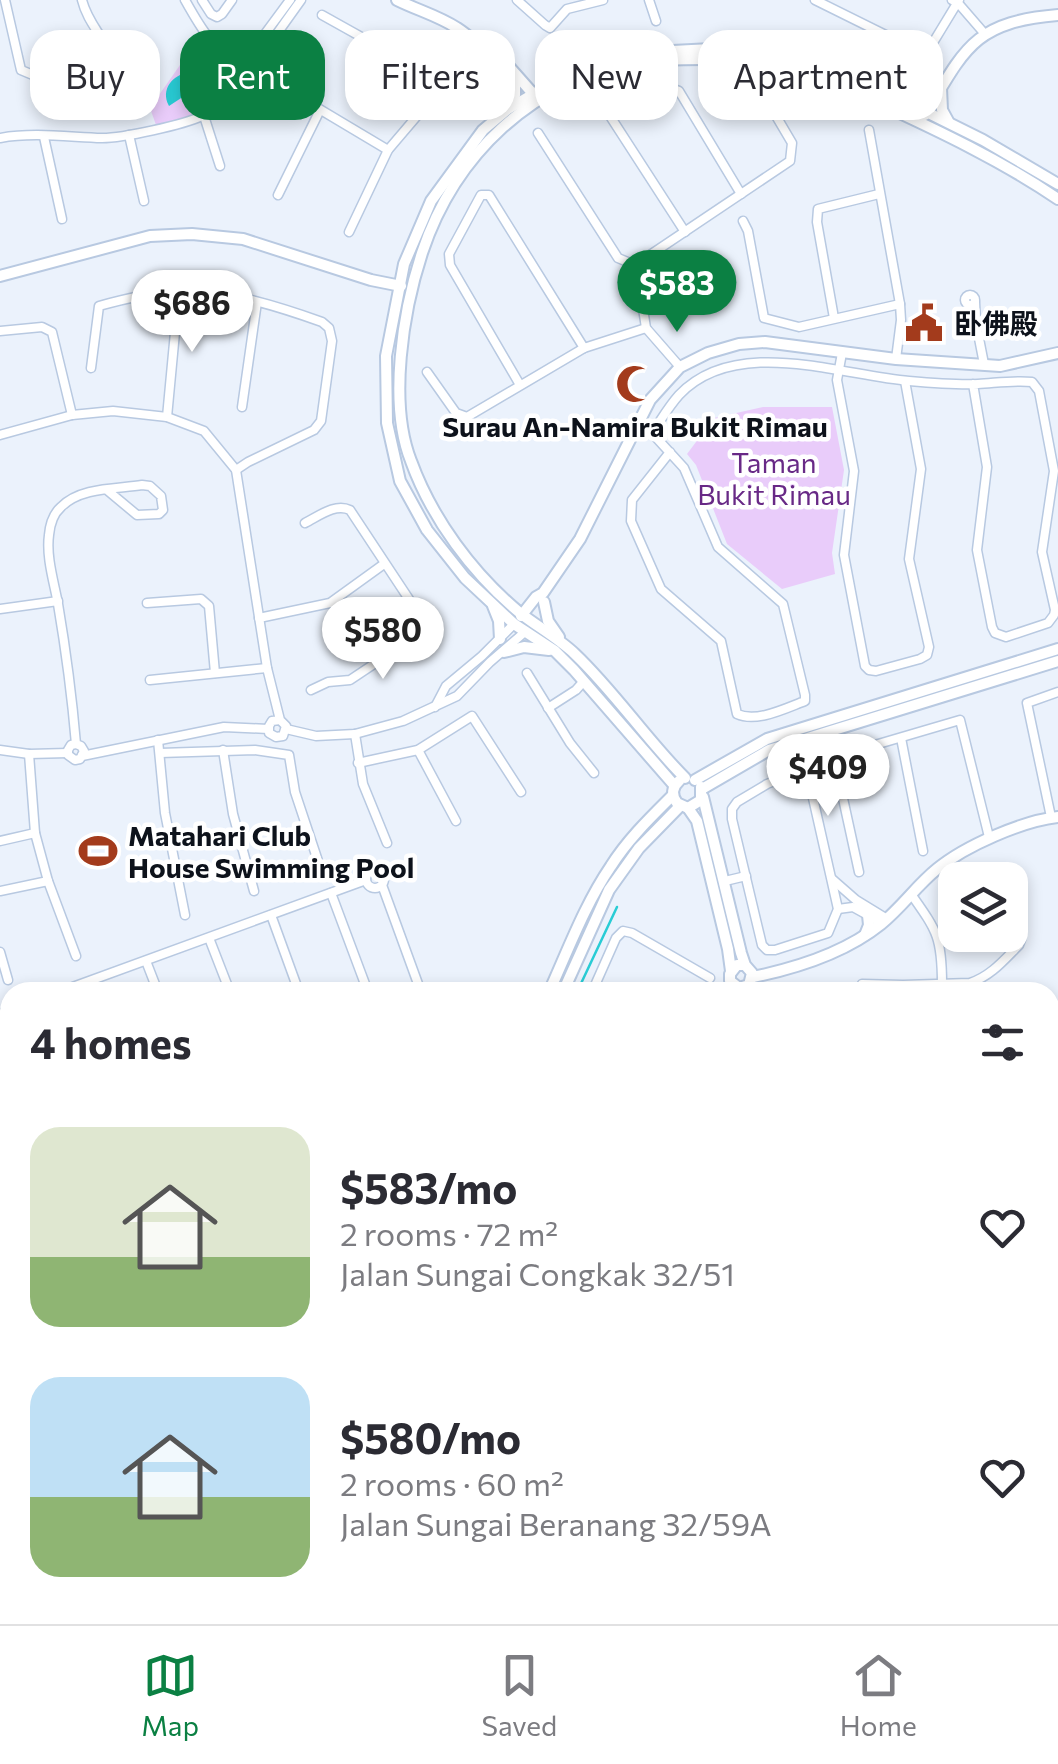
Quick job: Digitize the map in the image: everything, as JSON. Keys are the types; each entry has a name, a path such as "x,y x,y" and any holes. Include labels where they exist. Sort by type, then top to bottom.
{"main road":[{"path":"398,0 416,4 454,26 497,59 533,99"},
{"path":"943,85 984,33 1032,17 1058,14"},
{"path":"515,106 573,81 637,62 698,60"},
{"path":"516,78 535,81"},
{"path":"515,86 516,78"},
{"path":"533,99 491,136 431,201 404,264 399,286 386,356 386,424 400,481 427,530 465,578 609,688 649,738 696,786 750,982"},
{"path":"943,112 950,124"},
{"path":"495,120 483,130 450,182 414,280 402,354 400,396 410,459 429,501 496,600 500,639"},
{"path":"927,120 1058,200"},
{"path":"933,120 950,124 1058,184"},
{"path":"0,276 150,236 192,234 243,239 399,286 414,280"},
{"path":"371,280 392,276 404,264"},
{"path":"371,280 388,295 393,316"},
{"path":"524,623 580,539 650,400 680,367 708,353 752,342 1000,366 1058,353"},
{"path":"496,600 541,597"},
{"path":"541,597 559,647 697,821 728,949 730,982"},
{"path":"504,652 524,647 559,647"},
{"path":"696,786 767,739 1058,649"},
{"path":"554,982 609,868 674,790 696,786 769,750 1058,661"},
{"path":"567,982 610,890 640,848 684,807 697,804 696,786"},
{"path":"730,982 737,966 749,971 778,971 825,957 884,921 937,868 989,838 1054,817"},
{"path":"865,936 868,915"}],"street":[{"path":"5,0 21,70 54,83 75,84 97,77 110,69 113,62 86,16 82,0"},
{"path":"185,0 202,30"},
{"path":"202,0 211,14 217,16 232,0"},
{"path":"273,30 290,5 302,0"},
{"path":"517,0 550,28 567,9 603,0"},
{"path":"650,0 656,21"},
{"path":"815,0 914,51 931,46 956,1 984,33"},
{"path":"322,15 437,84 434,96 388,150 349,232"},
{"path":"685,232 610,116 612,100 671,88 678,91 741,194"},
{"path":"325,113 388,150"},
{"path":"0,138 107,138 188,120"},
{"path":"205,120 220,166"},
{"path":"278,195 315,120"},
{"path":"538,133 618,258 630,263 641,261 790,161 792,143 779,120"},
{"path":"870,130 900,304 896,358"},
{"path":"129,135 144,201"},
{"path":"44,137 62,219"},
{"path":"834,318 818,209 879,194"},
{"path":"520,384 450,265 449,254 481,196 489,195 584,348"},
{"path":"743,221 764,318 799,327 900,304"},
{"path":"641,261 646,328 680,367"},
{"path":"167,417 179,290"},
{"path":"91,368 99,306 125,299 179,290 220,294 313,319 329,328 332,341 321,421 314,430 236,470"},
{"path":"242,407 256,302"},
{"path":"971,303 984,364"},
{"path":"0,331 42,327 52,332 72,415"},
{"path":"426,372 456,413 471,415 584,348 646,328"},
{"path":"842,353 837,380 854,470 844,555 865,666 876,671 920,659 927,655 929,647 909,559 921,470 905,381"},
{"path":"652,433 680,395 699,378 751,362 905,381 1032,382 1039,391 1054,471 1042,552 1055,610 1048,623 1006,637 998,635 992,627 977,550 987,467 973,384"},
{"path":"0,435 72,415 112,411 167,417 204,431 236,470 266,668 280,720"},
{"path":"637,424 652,433 670,452 684,468 718,547 783,604 805,702 755,717 737,714 721,641 661,589 631,521 631,510 632,500 670,452"},
{"path":"76,744 48,537 52,518 74,496 107,490 142,485 150,486 161,496 163,510 159,514 136,516 107,490"},
{"path":"305,523 333,509 350,510 428,628 350,680 328,682 311,690"},
{"path":"259,618 330,603 384,564"},
{"path":"147,603 201,599 210,606 215,674"},
{"path":"0,610 58,601"},
{"path":"435,707 446,686 524,623"},
{"path":"286,730 316,736 355,734 402,722 457,696 504,652 524,623"},
{"path":"150,680 266,668"},
{"path":"526,672 594,774"},
{"path":"460,673 470,684"},
{"path":"548,708 584,682"},
{"path":"1054,817 1027,702 1058,692"},
{"path":"358,762 418,750 472,716 521,792"},
{"path":"806,767 838,909 828,933 767,950 762,944 732,819 737,802 752,793 806,767 960,720 989,838"},
{"path":"272,721 285,723 282,736 271,735 268,729 272,721"},
{"path":"82,756 83,748 71,745 68,752 75,760 224,727 268,729"},
{"path":"355,734 363,784 388,843"},
{"path":"901,738 923,851"},
{"path":"158,740 165,813 185,914"},
{"path":"0,750 29,754 68,752"},
{"path":"223,750 233,814 254,891"},
{"path":"160,753 255,750 289,755 295,792 319,864"},
{"path":"418,750 456,820"},
{"path":"29,754 36,833 48,881 76,956"},
{"path":"834,758 859,872"},
{"path":"0,842 36,833"},
{"path":"86,982 366,880 370,872 378,870 384,876 382,884 417,982"},
{"path":"832,879 884,921"},
{"path":"366,880 374,888 382,884"},
{"path":"726,885 746,880"},
{"path":"0,891 48,881"},
{"path":"331,893 364,982"},
{"path":"911,894 934,926 942,952 942,982"},
{"path":"838,909 853,907 884,921"},
{"path":"271,915 295,982"},
{"path":"597,982 623,931 710,978"},
{"path":"209,938 226,982"},
{"path":"0,952 8,980"},
{"path":"973,982 988,975 1011,952"},
{"path":"146,961 154,982"}],"green space":[{"path":"180,65 180,119 156,125 154,120 160,120 160,94"},
{"name":"Taman Bukit Rimau","path":"763,407 832,407 844,470 832,553 835,574 782,589 727,544 696,465 687,454 714,418"}],"water":[{"path":"178,76 180,99 169,106 167,89"}],"waterway":[{"path":"582,982 617,907"}],"place":[{"name":"卧佛殿","path":"924,323"},
{"name":"Surau An-Namira Bukit Rimau","path":"635,384"},
{"name":"Matahari Club House Swimming Pool","path":"98,851"}]}
